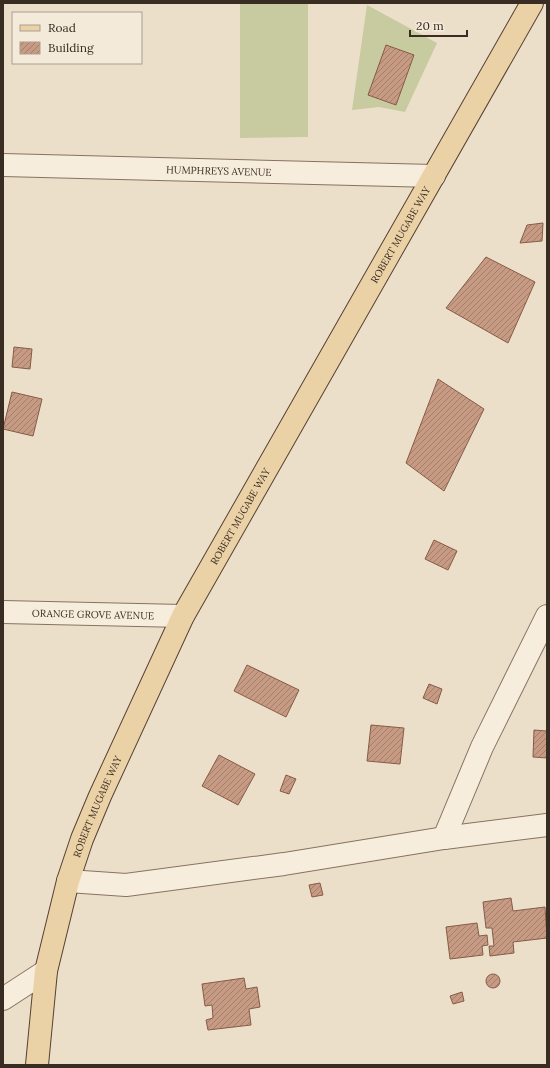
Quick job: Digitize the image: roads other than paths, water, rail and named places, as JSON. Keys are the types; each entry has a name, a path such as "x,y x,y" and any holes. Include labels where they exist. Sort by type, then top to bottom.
{"main road":[{"name":"ROBERT MUGABE WAY","path":"37,1065 46,971 68,881 82,839 100,796 183,616 532,3"}],"street":[{"name":"HUMPHREYS AVENUE","path":"3,165 434,176"},
{"name":"ORANGE GROVE AVENUE","path":"3,612 183,616"},
{"path":"444,838 482,747 547,616"},
{"path":"68,881 126,885 284,864 444,838 547,825"},
{"path":"3,999 46,971"}]}
